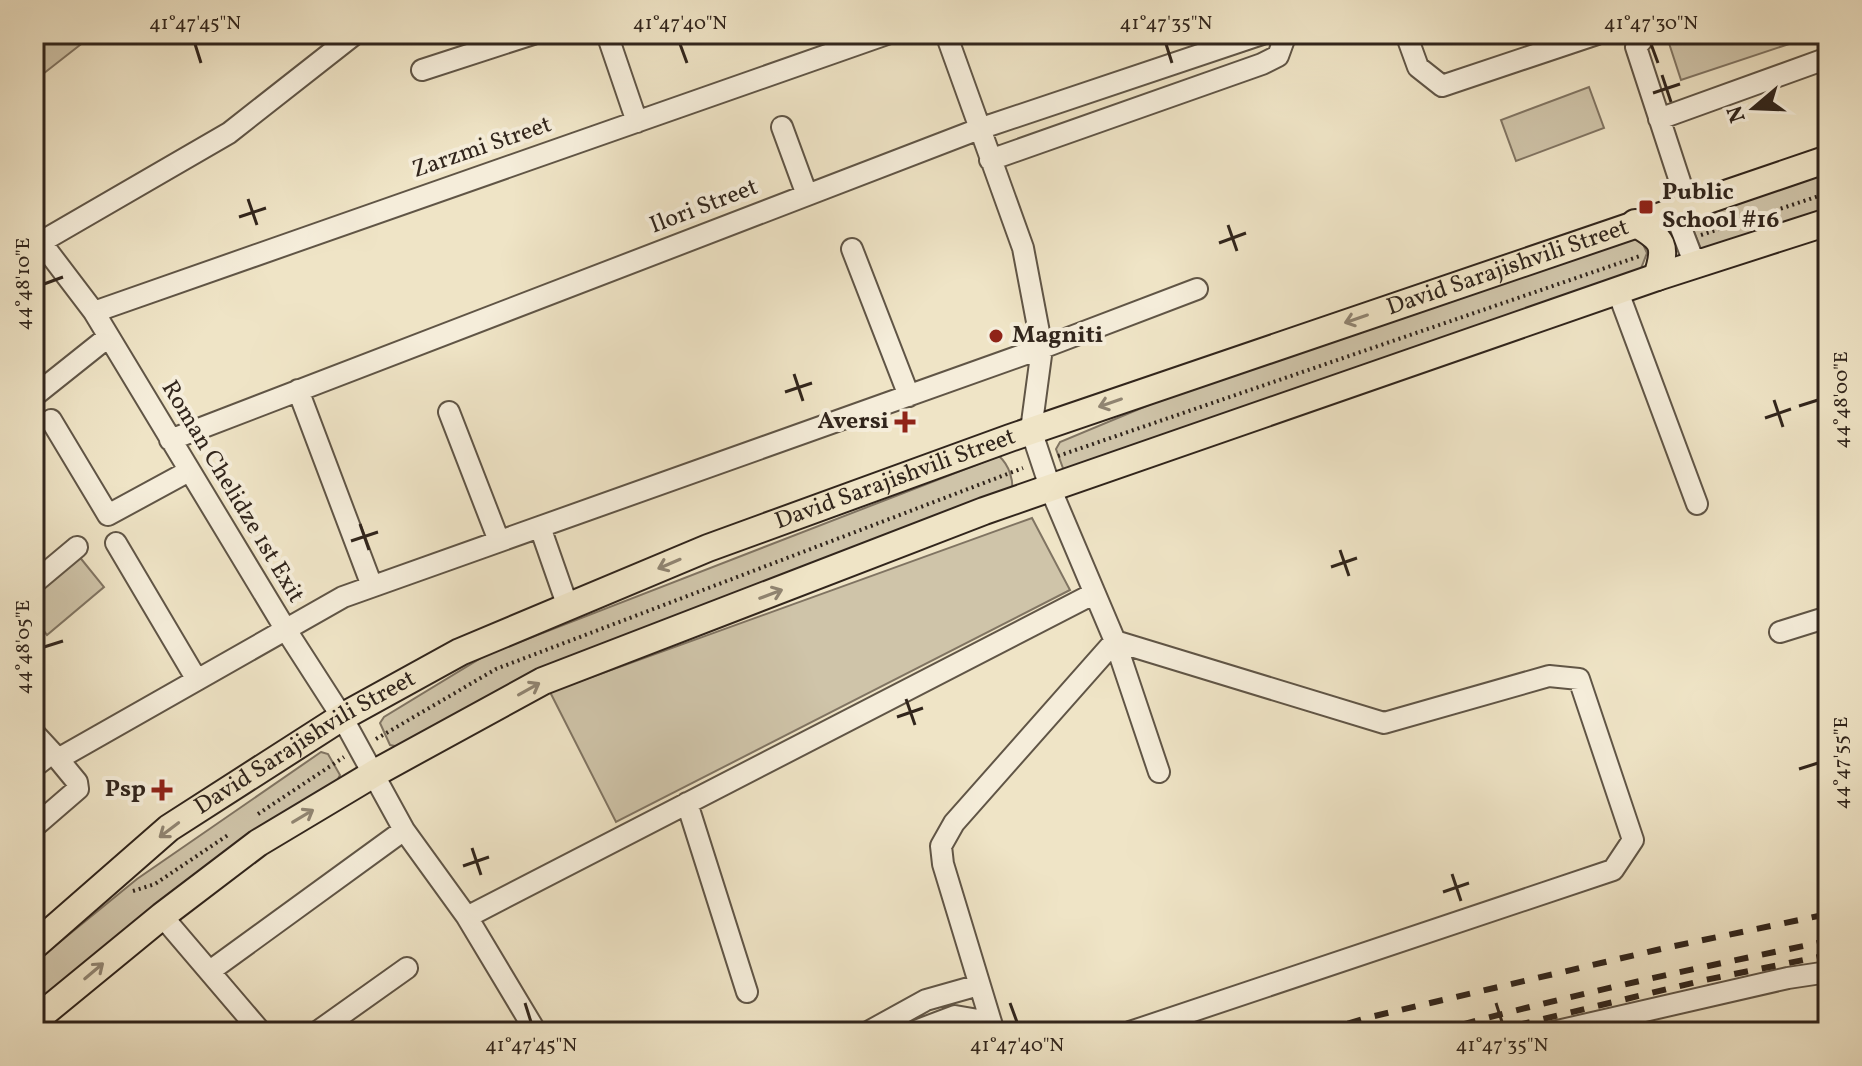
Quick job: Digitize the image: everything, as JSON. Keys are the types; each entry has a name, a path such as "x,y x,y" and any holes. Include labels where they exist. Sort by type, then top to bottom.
{"main road":[{"name":"David Sarajishvili Street","path":"34,946 169,828 342,717 460,652 708,548 1031,430 1828,159"},
{"path":"34,1021 162,916 258,843 375,773 543,681 984,511 1657,277 1828,222"},
{"path":"1635,223 1674,245 1664,254 1657,277"}],"street":[{"path":"37,243 229,133 355,34"},
{"path":"422,70 533,34"},
{"path":"607,34 637,122"},
{"name":"Zarzmi Street","path":"94,312 887,34"},
{"path":"946,34 1023,248 1042,348 1031,430 1051,490 1115,641 1159,772"},
{"name":"Ilori Street","path":"170,440 979,129 1262,34"},
{"path":"990,160 1262,64 1278,56 1286,34"},
{"path":"1406,34 1418,67 1442,86 1597,34"},
{"path":"1647,34 1636,47 1688,206 1679,223 1674,245 1692,257 1708,261"},
{"path":"1659,119 1828,58"},
{"path":"782,127 807,195"},
{"name":"Roman Chelidze 1st Exit","path":"37,243 94,312 342,717 404,830 467,917 536,1032"},
{"path":"852,249 909,396"},
{"path":"34,767 343,597 909,396 1197,289"},
{"path":"1618,292 1697,504"},
{"path":"34,396 108,337"},
{"path":"298,390 372,586"},
{"path":"449,412 499,541"},
{"path":"51,420 108,515 189,471"},
{"path":"540,527 568,607"},
{"path":"116,543 197,680"},
{"path":"34,583 77,547"},
{"path":"467,917 1093,594"},
{"path":"1780,632 1828,617"},
{"path":"992,1027 943,864 941,846 954,823 1115,641"},
{"path":"1115,641 1384,723 1549,676 1579,679 1633,840 1613,870 1130,1032"},
{"path":"34,733 77,782 78,789 34,827"},
{"path":"687,803 747,992"},
{"path":"210,971 404,830"},
{"path":"162,916 261,1032"},
{"path":"317,1032 407,968"},
{"path":"1553,1032 1788,978 1828,972"},
{"path":"868,1032 926,1000 979,985"},
{"path":"913,1032 955,1016 992,1027"}],"path":[{"path":"976,484 1828,193"},
{"path":"966,454 984,511"}],"shaded area":[{"path":"34,34 94,34 34,81"},
{"path":"1666,34 1819,34 1681,80"},
{"path":"1589,87 1604,128 1516,161 1501,120"},
{"path":"1828,173 1828,212 1703,254 1689,219"},
{"path":"1638,233 1647,253 1640,271 1064,471 1056,449 1060,442 1168,397"},
{"path":"999,456 1010,473 1012,494 400,747 390,745 380,723 384,717 486,655"},
{"path":"1032,518 1070,590 616,822 550,692"},
{"path":"78,555 104,587 47,635 34,619 34,592"},
{"path":"321,752 328,754 340,775 336,783 34,1008 34,963 137,879"}],"railway":[{"path":"1321,1032 1366,1018 1665,948 1828,914"},
{"path":"1435,1032 1630,983 1828,941"},
{"path":"1489,1032 1705,980 1828,955"}],"place":[{"name":"Public School #16","path":"1646,207"},
{"name":"Magniti","path":"996,336"},
{"name":"Aversi","path":"905,422"},
{"name":"Psp","path":"162,790"}]}
